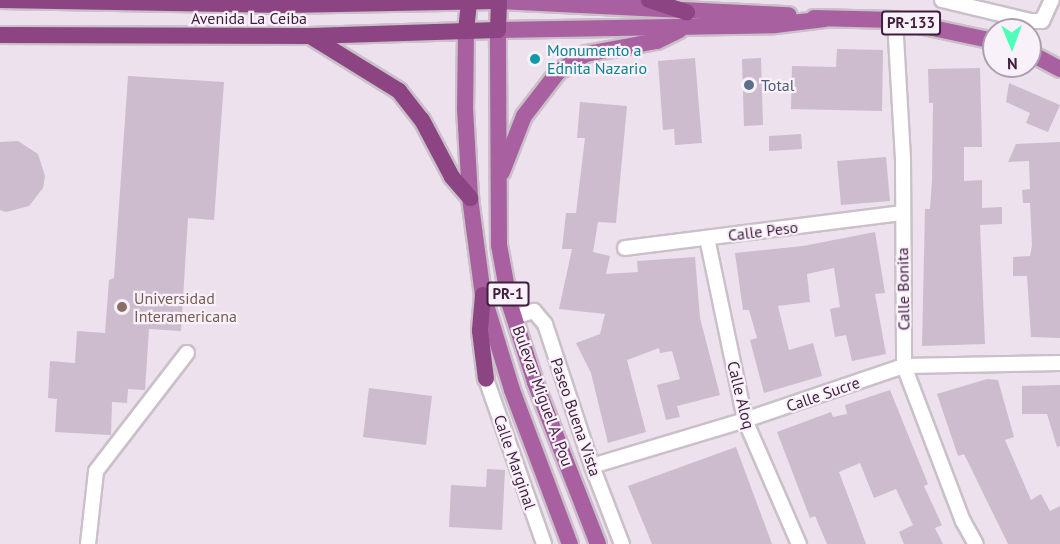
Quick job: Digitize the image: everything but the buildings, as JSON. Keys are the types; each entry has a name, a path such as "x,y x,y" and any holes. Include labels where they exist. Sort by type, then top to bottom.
{"highway":[{"name":"Avenida La Ceiba","path":"0,0 499,1"},
{"path":"649,0 687,20"},
{"name":"PR-1","path":"466,32 468,1"},
{"name":"PR-1","path":"498,30 499,1"},
{"name":"Avenida La Ceiba","path":"0,35 310,36 498,30"},
{"path":"310,36 399,91 422,120 452,177 470,198"},
{"path":"483,295 480,331 486,379"}],"main road":[{"name":"PR-133","path":"499,1 687,20"},
{"name":"PR-133","path":"498,30 687,20 895,20 982,38"},
{"path":"497,184 524,116 558,72 586,54 657,41 687,20"},
{"name":"Bulevar Miguel A. Pou","path":"498,30 499,245 514,317 598,544"},
{"name":"Bulevar Miguel A. Pou","path":"466,32 465,108 470,198 483,295 512,390 570,544"},
{"path":"1042,59 1060,69"}],"street":[{"path":"942,0 1030,21 1042,21 1052,0"},
{"name":"Calle Bonita","path":"895,20 902,213 904,366 963,521 976,544"},
{"name":"Calle Peso","path":"625,248 902,213"},
{"name":"Calle Aloq","path":"707,238 745,420 799,544"},
{"name":"Paseo Buena Vista","path":"514,317 534,311 545,324 592,466 622,544"},
{"path":"88,544 96,471 187,353"},
{"name":"Calle Sucre","path":"592,466 745,420 904,366 1060,363"},
{"name":"Calle Marginal","path":"486,379 544,544"}],"place":[{"name":"Monumento a Ednita Nazario","path":"535,59"},
{"name":"Total","path":"749,85"},
{"name":"Universidad Interamericana","path":"122,307"}]}
